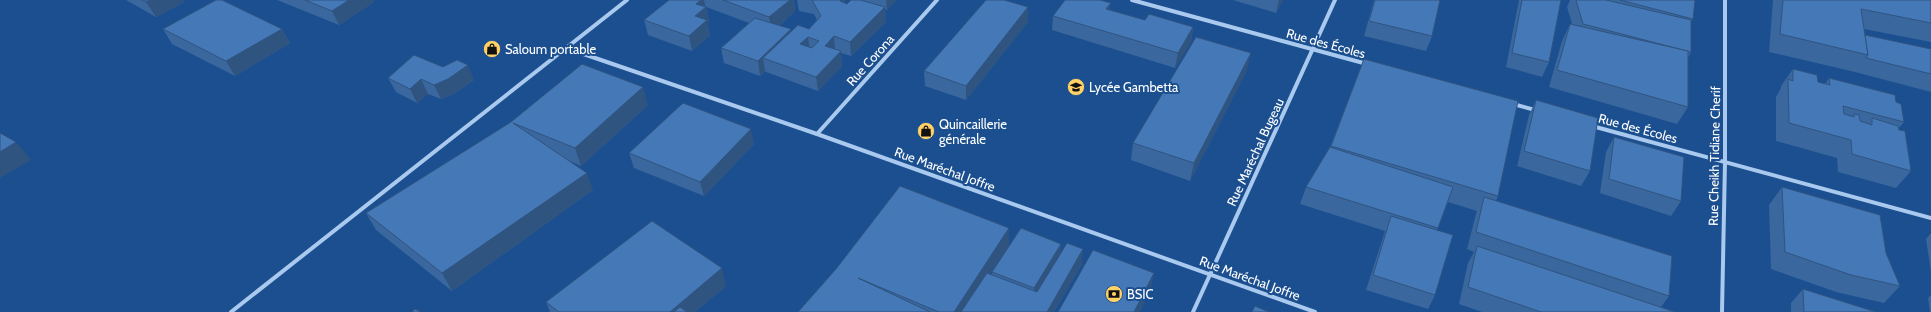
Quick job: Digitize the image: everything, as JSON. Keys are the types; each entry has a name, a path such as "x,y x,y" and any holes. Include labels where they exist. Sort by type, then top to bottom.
{"street":[{"path":"231,312 627,0"},
{"name":"Rue Corona","path":"817,134 937,0"},
{"name":"Rue des Écoles","path":"1132,0 1374,66"},
{"name":"Rue Maréchal Bugeau","path":"1193,312 1335,0"},
{"name":"Rue Cheikh Tidiane Cherif","path":"1722,312 1725,162 1725,0"},
{"name":"Rue Maréchal Joffre","path":"566,48 817,134 1315,312"},
{"path":"1511,104 1542,112"},
{"name":"Rue des Écoles","path":"1588,125 1931,218"}],"building":[{"path":"216,0 222,0 282,29 226,61 163,29"},
{"path":"305,0 349,0 332,11"},
{"path":"669,0 701,0 696,4 706,7 695,16 707,20 689,36 644,20"},
{"path":"723,0 790,0 769,17"},
{"path":"812,0 841,0 840,1 847,4 851,0 860,0 885,7 850,42 834,36 825,46 841,51 816,77 763,58 798,25 809,29 821,16","holes":["808,37 819,41 812,48 800,44"]},
{"path":"986,0 1004,0 1028,7 966,86 924,71"},
{"path":"1065,0 1100,0 1111,3 1106,9 1145,20 1149,14 1193,27 1178,53 1053,16"},
{"path":"1375,0 1440,0 1432,36 1369,21"},
{"path":"1522,0 1561,0 1549,62 1512,53"},
{"path":"1576,0 1606,0 1691,20 1691,52 1583,24"},
{"path":"1620,0 1695,0 1693,19"},
{"path":"1783,0 1931,0 1931,23 1861,9 1868,55 1780,34"},
{"path":"755,18 791,29 758,61 721,48"},
{"path":"1570,24 1688,51 1688,107 1557,70"},
{"path":"1865,35 1931,49 1931,74 1866,58 1868,55"},
{"path":"1196,37 1251,53 1194,163 1133,143"},
{"path":"414,55 443,67 457,60 468,65 448,79 434,85 421,79 410,89 388,78"},
{"path":"1364,59 1518,101 1498,196 1331,146"},
{"path":"582,64 643,87 575,148 513,123 587,173 442,273 366,213 511,122"},
{"path":"1793,69 1817,75 1818,82 1830,85 1829,78 1895,95 1896,102 1901,104 1904,122 1843,106 1844,114 1854,117 1854,114 1859,115 1860,121 1872,125 1872,118 1898,126 1899,130 1905,131 1911,171 1852,154 1851,140 1789,123 1788,79 1793,81"},
{"path":"1536,100 1598,118 1590,171 1524,151"},
{"path":"683,103 751,129 700,182 629,153"},
{"path":"0,133 16,142 0,152"},
{"path":"1614,137 1684,157 1681,201 1609,179"},
{"path":"1330,147 1453,187 1438,228 1306,187"},
{"path":"900,186 1009,228 954,312 939,312 858,278 930,312 798,312 836,269"},
{"path":"1782,187 1880,215 1886,253 1900,286 1851,275 1785,252"},
{"path":"1484,197 1672,256 1669,296 1476,232"},
{"path":"1391,216 1453,235 1435,295 1373,275"},
{"path":"652,221 722,268 670,312 559,312 546,302"},
{"path":"1021,228 1061,244 1034,288 992,272"},
{"path":"1067,243 1083,249 1047,312 961,312 987,273 1037,292"},
{"path":"1477,246 1675,312 1541,312 1468,287"},
{"path":"1093,250 1154,273 1134,312 1058,312"},
{"path":"1803,289 1876,312 1804,312"},
{"path":"1255,306 1269,312 1252,312"},
{"path":"680,307 687,312 674,312"},
{"path":"415,309 421,312 412,312"}],"place":[{"name":"Saloum portable","path":"492,49"},
{"name":"Lycée Gambetta","path":"1076,87"},
{"name":"Quincaillerie générale","path":"926,131"},
{"name":"BSIC","path":"1114,294"}]}
